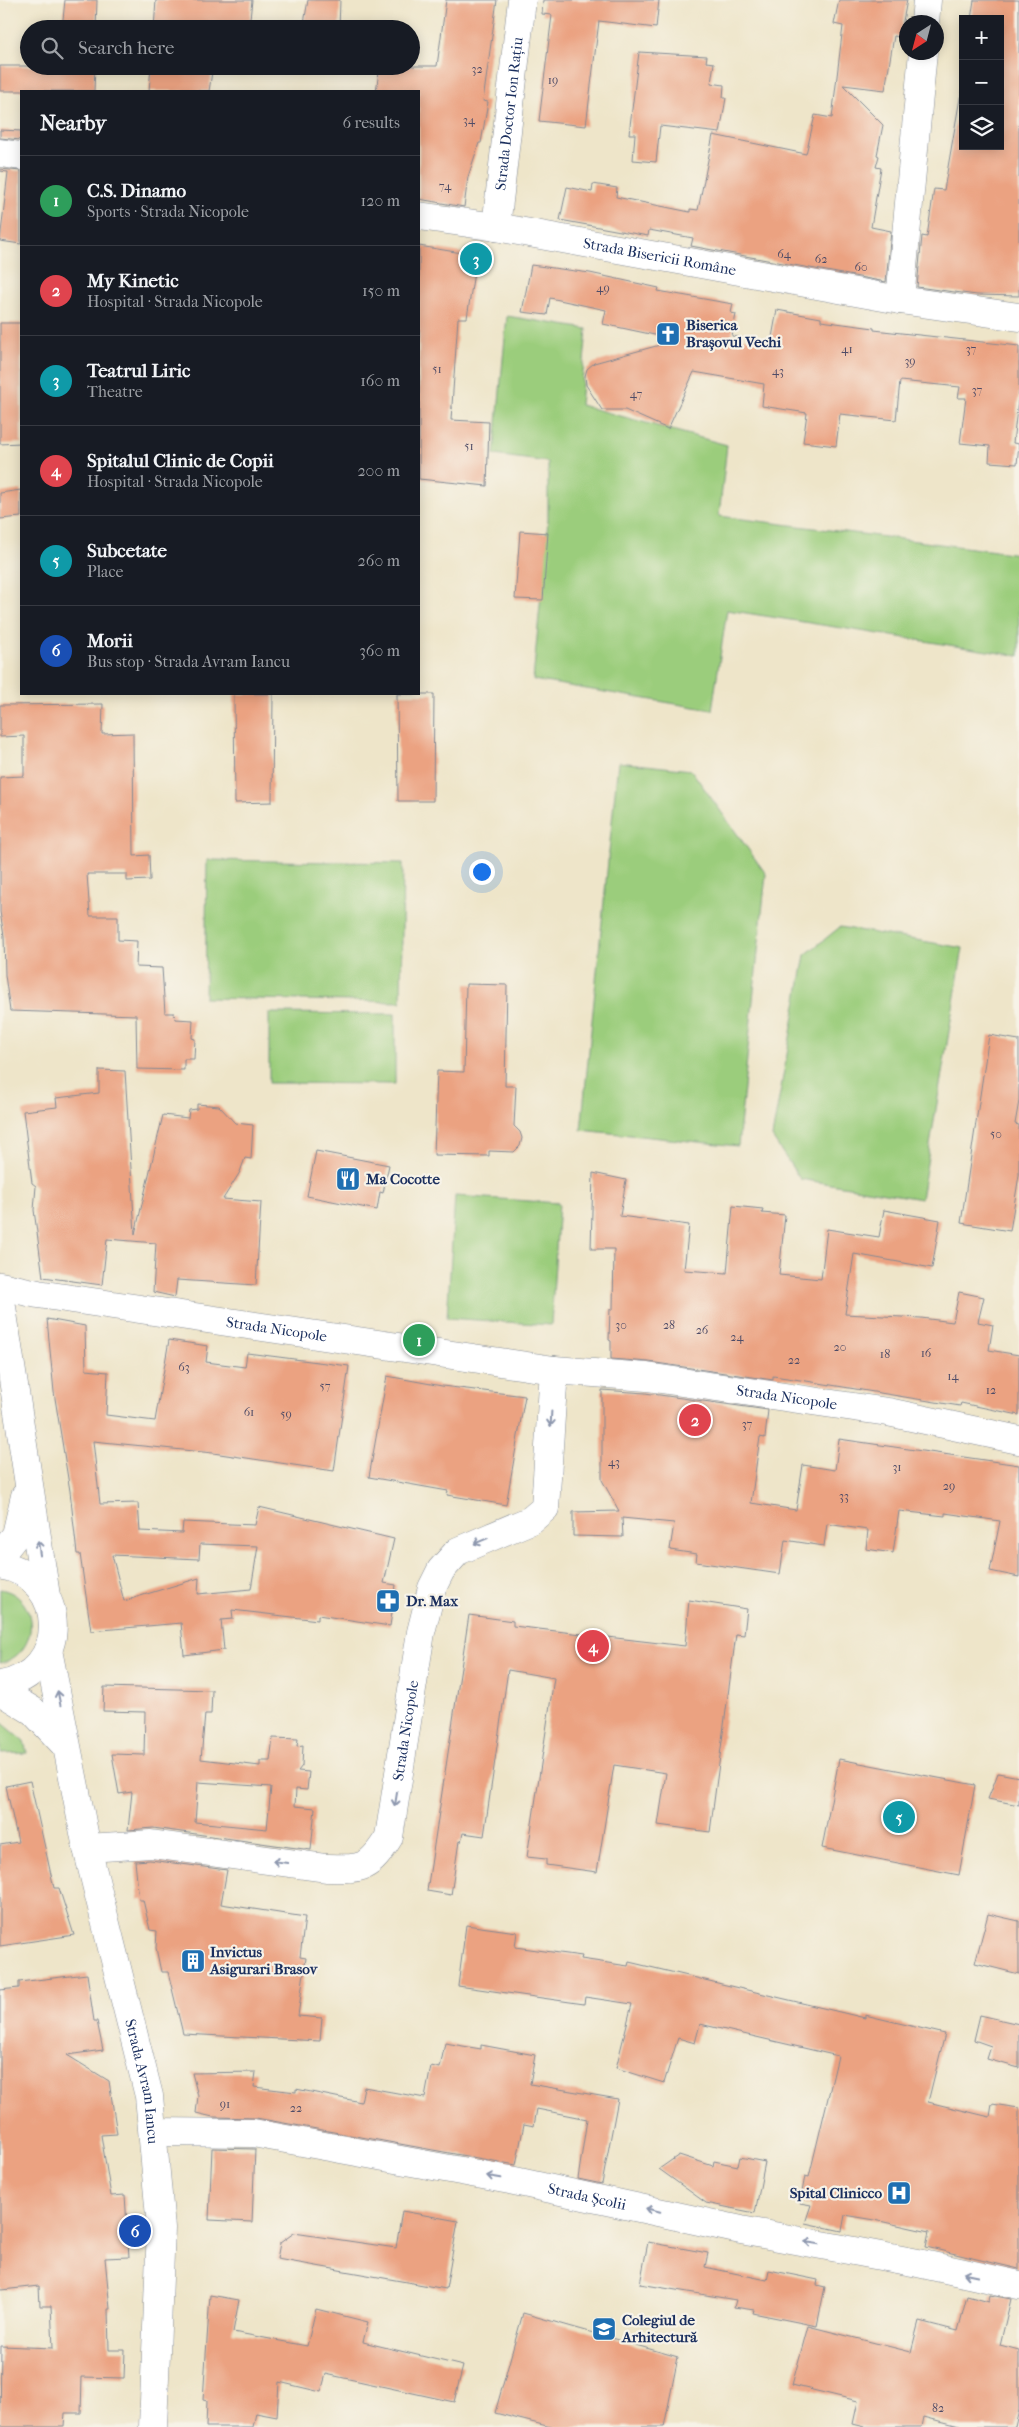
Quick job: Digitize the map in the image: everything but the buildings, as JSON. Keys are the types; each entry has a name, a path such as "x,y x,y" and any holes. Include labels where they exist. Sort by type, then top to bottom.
{"street":[{"name":"Strada Doctor Ion Rațiu","path":"496,228 522,0"},
{"path":"926,15 927,0"},
{"path":"900,300 922,60"},
{"path":"0,153 20,156"},
{"name":"Strada Bisericii Române","path":"420,216 900,300 1019,317"},
{"name":"Strada Nicopole","path":"0,1286 38,1294 554,1370 647,1377 868,1409 1019,1440"},
{"path":"0,1294 46,1596 53,1619 52,1635 48,1650 39,1664 17,1681 0,1685"},
{"name":"Strada Nicopole","path":"87,1848 151,1844 326,1868 354,1869 368,1864 380,1852 389,1838 421,1632 432,1588 441,1570 458,1551 531,1520 545,1508 554,1370"},
{"path":"0,1555 16,1535 20,1523 28,1474"},
{"path":"0,1565 26,1574 34,1580 46,1596"},
{"name":"Strada Avram Iancu","path":"48,1650 87,1848 149,2096 162,2228 153,2427"},
{"path":"0,1691 33,1711 66,1746"},
{"name":"Strada Școlii","path":"153,2132 253,2133 510,2180 742,2230 918,2263 1019,2285"}],"green space":[{"path":"507,316 587,329 580,405 727,445 719,516 1019,554 1019,656 727,610 712,710 533,680 548,520 548,462 494,455"},
{"path":"618,762 691,770 766,874 738,1146 581,1130"},
{"path":"207,860 403,863 401,1002 205,998"},
{"path":"840,927 963,948 921,1199 800,1179 772,1137 805,955"},
{"path":"269,1013 395,1014 395,1084 269,1083"},
{"path":"455,1196 559,1203 551,1325 447,1318"},
{"path":"0,1589 13,1594 23,1602 29,1613 30,1626 28,1638 23,1649 13,1658 0,1663"},
{"path":"0,1721 24,1741 27,1753 0,1754"}],"place":[{"name":"Teatrul Liric","path":"476,259"},
{"name":"Biserica Brașovul Vechi","path":"668,334"},
{"name":"Ma Cocotte","path":"348,1179"},
{"name":"C.S. Dinamo","path":"419,1340"},
{"name":"My Kinetic","path":"695,1420"},
{"name":"Dr. Max","path":"388,1601"},
{"name":"Spitalul Clinic de Copii","path":"593,1646"},
{"name":"Subcetate","path":"899,1817"},
{"name":"Invictus Asigurari Brasov","path":"193,1961"},
{"name":"Spital Clinicco","path":"899,2193"},
{"name":"Morii","path":"135,2231"},
{"name":"Colegiul de Arhitectură","path":"604,2329"}]}
